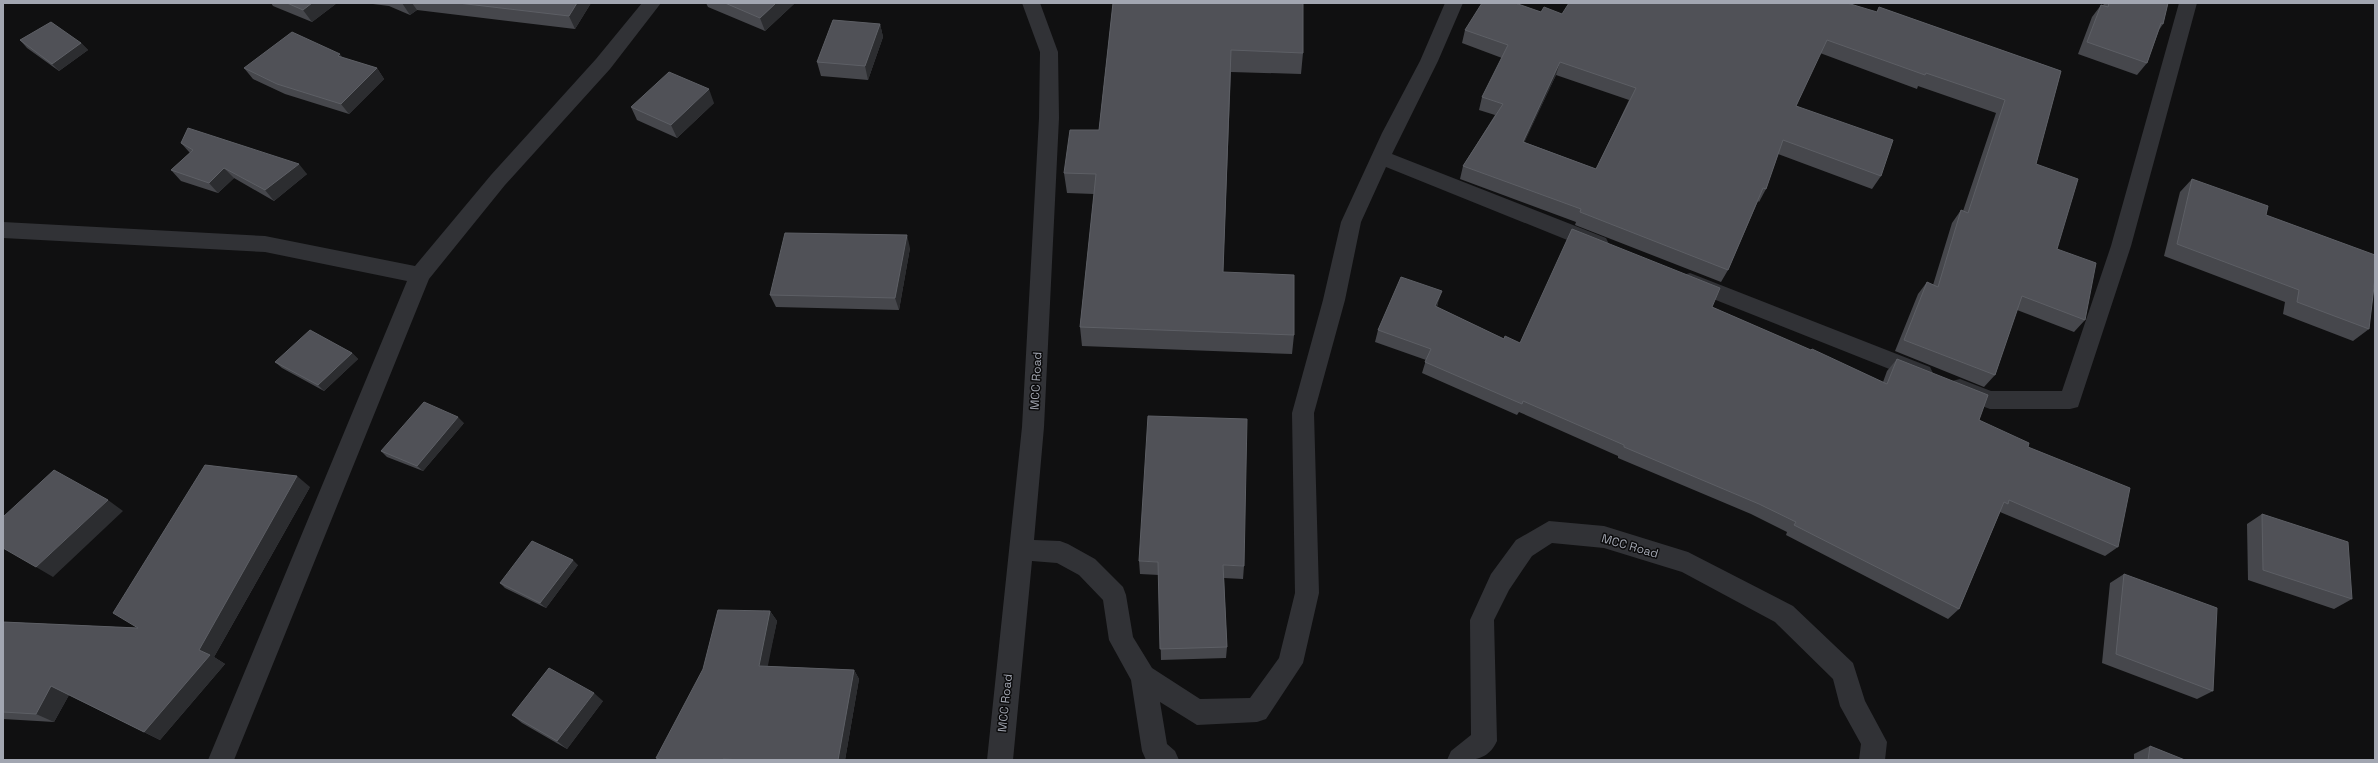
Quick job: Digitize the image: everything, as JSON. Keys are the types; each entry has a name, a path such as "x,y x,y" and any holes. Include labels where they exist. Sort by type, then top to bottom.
{"street":[{"path":"221,760 420,275 498,180 603,64 652,3"},
{"name":"MCC Road","path":"1000,760 1033,427 1049,118 1049,52 1031,3"},
{"path":"1142,678 1197,712 1256,710 1290,663 1307,593 1303,413 1334,300 1351,222 1381,157 1429,61 1454,3"},
{"path":"1670,272 1990,400 2070,400 2121,246 2188,3"},
{"path":"1381,157 1619,252"},
{"path":"3,230 265,244 420,275"},
{"name":"MCC Road","path":"1460,760 1484,741 1482,620 1500,582 1524,548 1548,532 1604,537 1688,563 1784,614 1844,672 1853,706 1874,742 1872,760"},
{"path":"1021,550 1060,552 1087,566 1114,595 1121,640 1142,678 1155,751 1166,760"}],"building":[{"path":"287,3 312,3 303,10"},
{"path":"458,3 577,3 569,16"},
{"path":"725,3 776,3 760,18"},
{"path":"1113,3 1303,3 1303,53 1231,50 1223,272 1294,275 1294,335 1080,327 1096,174 1064,173 1070,130 1099,130"},
{"path":"1482,3 1515,3 1541,12 1544,7 1562,14 1569,3 1847,3 1877,12 1879,7 2061,71 2036,164 2078,179 2057,249 2096,263 2085,320 2022,296 1995,375 1904,340 1927,282 1938,287 1961,210 1968,213 2005,100 1926,73 1925,75 1827,40 1796,106 1893,140 1881,176 1783,140 1766,189 1763,188 1728,270 1580,212 1581,209 1463,166 1503,104 1482,97 1508,45 1465,30","holes":["1560,62 1636,88 1596,169 1523,142"]},
{"path":"2109,3 2168,3 2163,24 2161,23 2147,63 2087,42 2101,5 2108,7"},
{"path":"833,20 880,24 865,66 817,62"},
{"path":"51,22 81,43 52,64 20,40"},
{"path":"292,32 340,54 338,56 377,68 341,104 277,84 244,68"},
{"path":"669,72 709,89 671,125 631,107"},
{"path":"188,128 299,164 265,190 224,168 209,183 171,170 193,150 181,143"},
{"path":"2192,179 2268,206 2266,215 2375,255 2375,278 2369,329 2297,302 2299,290 2177,244"},
{"path":"1572,229 1720,288 1712,307 1811,350 1812,349 1887,384 1897,359 1988,395 1979,420 2029,443 2028,447 2130,488 2118,547 2009,500 2008,504 2004,502 1959,609 1794,525 1796,522 1759,504 1624,447 1624,445 1523,401 1522,404 1425,362 1431,349 1378,330 1401,277 1442,291 1435,306 1504,339 1505,336 1520,343"},
{"path":"785,233 907,235 895,298 770,295"},
{"path":"310,330 352,353 318,385 275,362"},
{"path":"424,402 458,417 417,466 381,451"},
{"path":"1148,416 1247,419 1244,566 1223,565 1227,647 1160,649 1158,562 1139,561"},
{"path":"205,465 297,476 199,650 210,655 144,732 51,686 36,714 3,712 3,622 138,628 113,613"},
{"path":"54,470 108,500 36,567 3,548 3,517"},
{"path":"2262,514 2348,542 2352,599 2263,570"},
{"path":"532,541 573,560 540,603 500,583"},
{"path":"2124,574 2217,608 2213,691 2116,654"},
{"path":"718,610 770,611 759,666 854,670 838,760 662,760 656,758 703,669"},
{"path":"549,668 594,693 557,741 512,715"},
{"path":"2150,746 2185,760 2148,760"}]}
